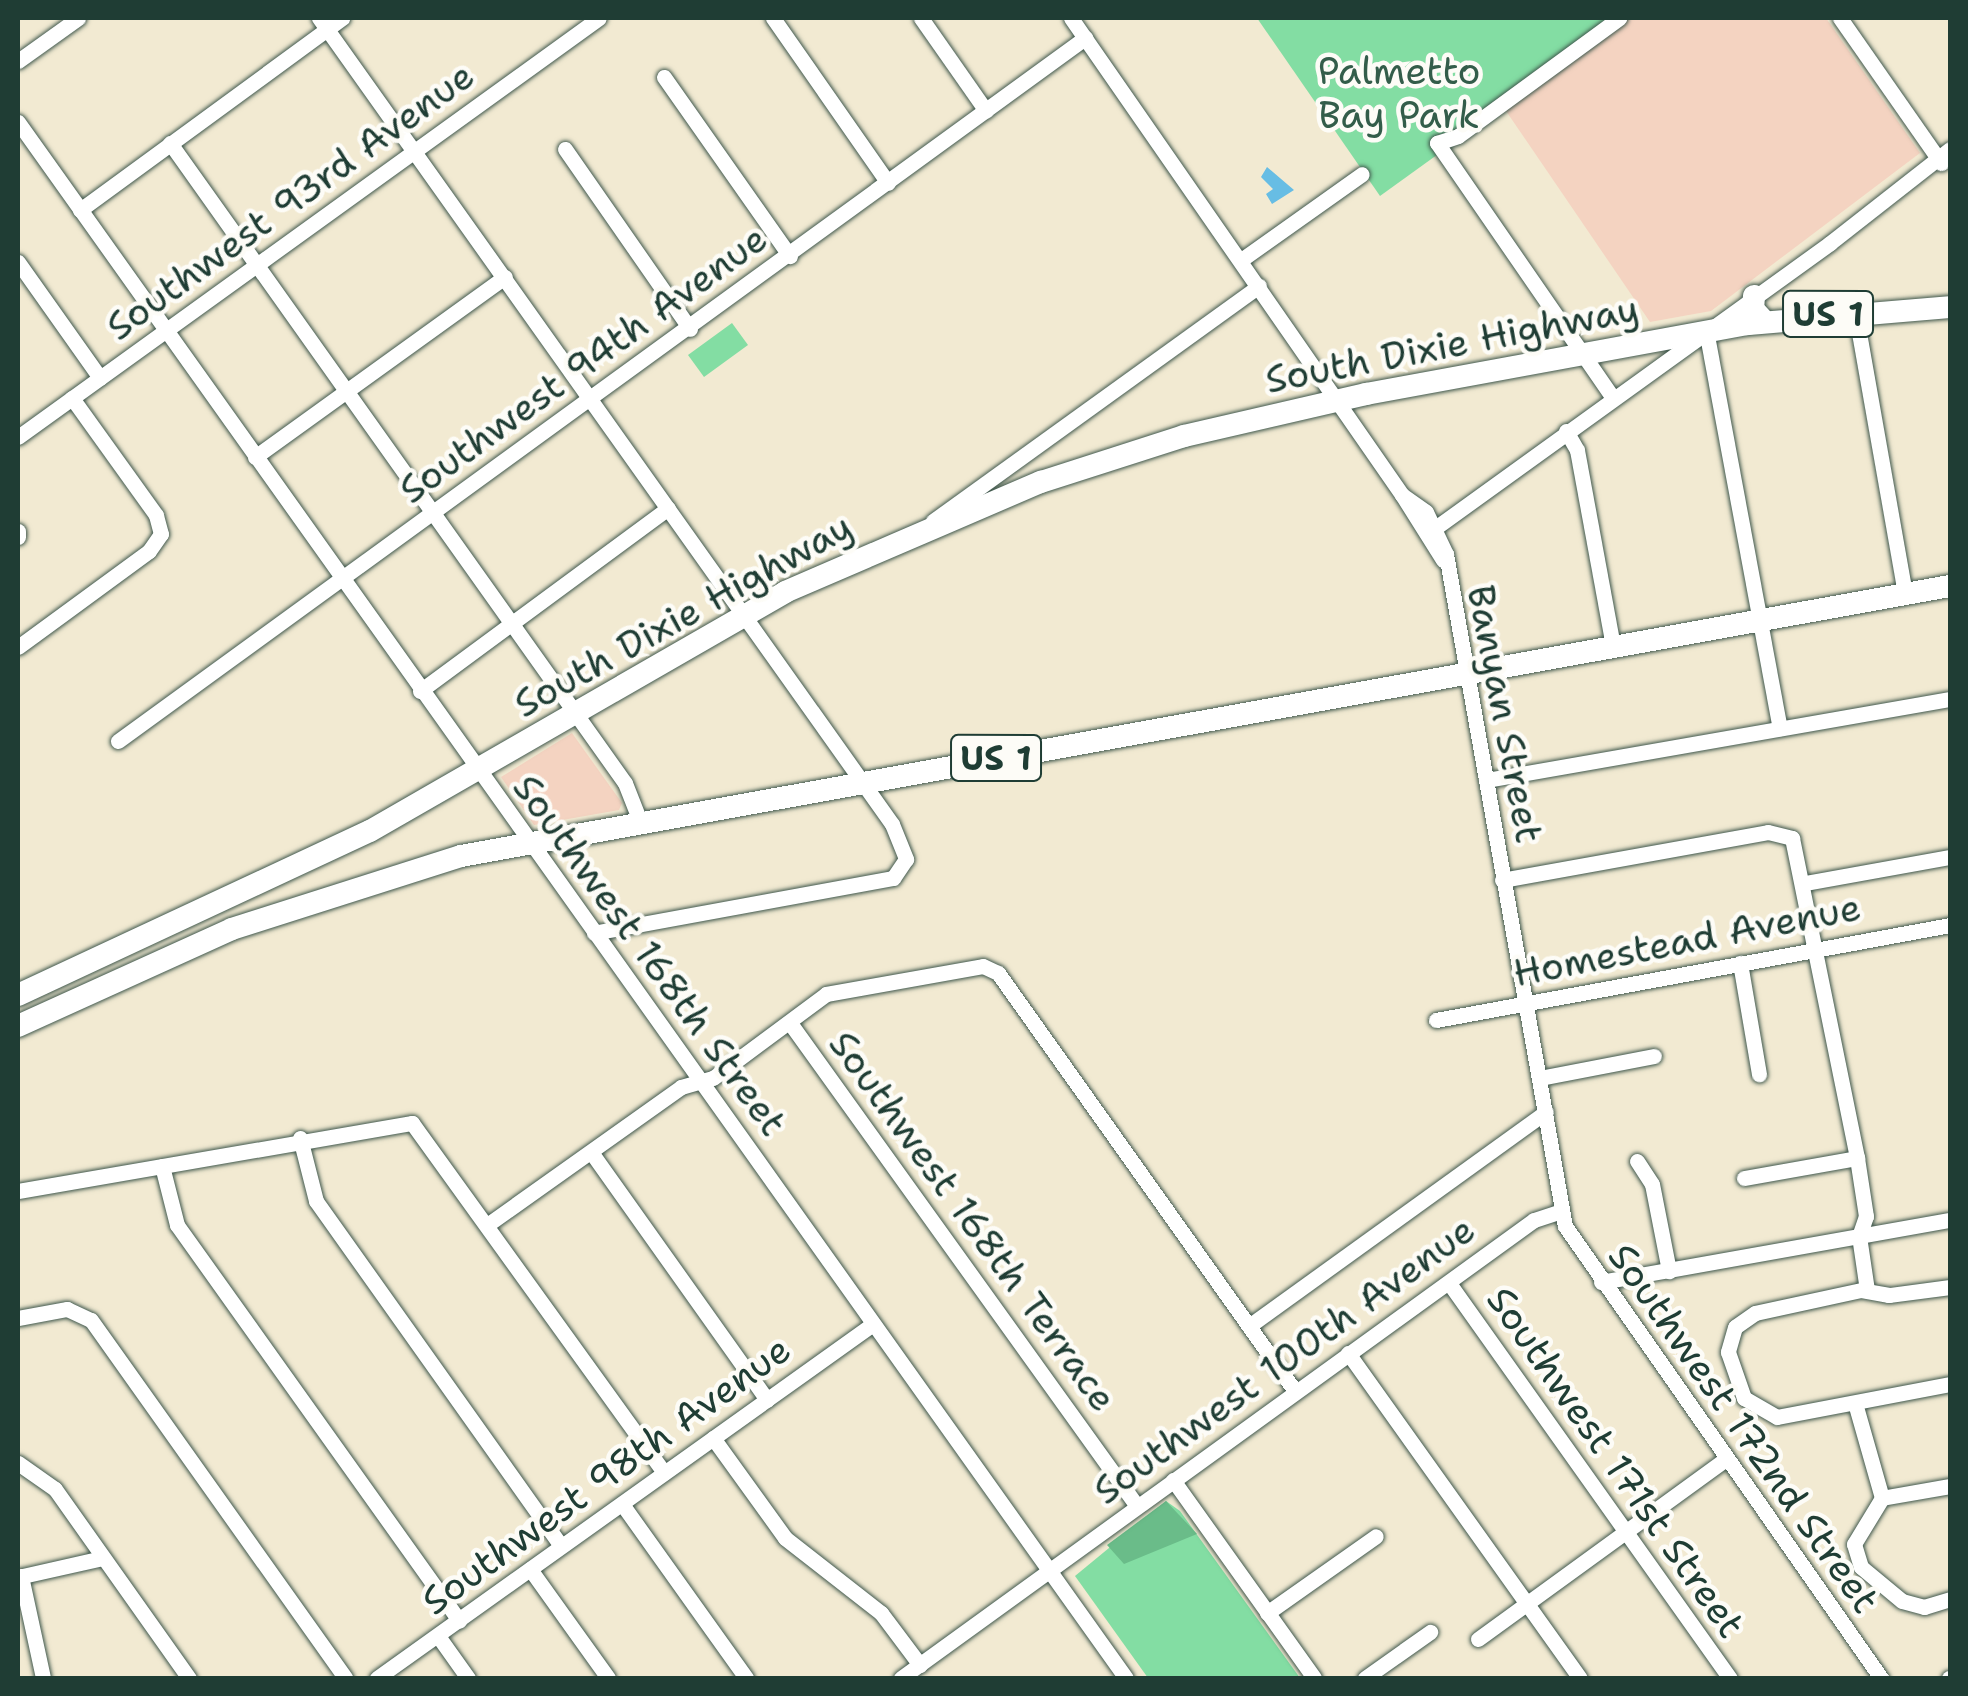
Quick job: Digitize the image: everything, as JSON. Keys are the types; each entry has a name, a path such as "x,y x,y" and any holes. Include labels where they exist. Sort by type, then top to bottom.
{"highway":[{"path":"1754,296 1753,309 1764,321"},
{"name":"South Dixie Highway","path":"26,992 260,884 477,771 742,614 924,528 1041,482 1184,436 1336,400 1764,321 1855,310 1950,307"},
{"name":"US 1","path":"21,1025 272,914 400,871 527,842 1950,586"},
{"path":"260,884 272,914"},
{"path":"84,996 98,959"},
{"path":"21,1025 26,992"}],"street":[{"path":"18,61 78,18"},
{"name":"Southwest 93rd Avenue","path":"18,437 599,18"},
{"path":"773,18 888,183"},
{"path":"921,18 986,111"},
{"path":"1071,18 1402,495 1420,504 1430,531 1946,159 1840,18"},
{"path":"1613,398 1437,144 1458,136 1619,18"},
{"path":"80,210 330,21 416,150 892,824 906,859 904,871 594,933"},
{"name":"Southwest 94th Avenue","path":"118,741 690,329 1085,38"},
{"path":"664,78 790,256"},
{"name":"Southwest 168th Street","path":"18,122 527,842 874,1324 1119,1676"},
{"path":"170,144 635,798 640,821"},
{"path":"566,149 690,329"},
{"path":"1240,260 1362,174"},
{"path":"18,262 100,378"},
{"path":"255,458 505,277"},
{"path":"924,528 1258,286"},
{"path":"1855,310 1905,594"},
{"path":"1706,330 1780,728"},
{"path":"18,648 149,552 162,529 72,398"},
{"path":"1566,430 1577,450 1613,646"},
{"path":"1039,446 1028,468 1041,482"},
{"path":"420,691 668,508"},
{"name":"Banyan Street","path":"1430,531 1443,560 1540,1078"},
{"path":"1486,780 1950,698"},
{"path":"1502,880 1768,832 1789,835 1806,883 1857,1158 1866,1216 1860,1236 1866,1290"},
{"path":"1806,883 1950,857"},
{"name":"Homestead Avenue","path":"1436,1020 1950,925"},
{"path":"1740,963 1759,1074"},
{"path":"487,1224 681,1087 702,1082 839,990 972,966 994,970 1295,1392"},
{"name":"Southwest 168th Terrace","path":"790,1023 1137,1506"},
{"path":"1540,1078 1654,1056"},
{"name":"Southwest 172nd Street","path":"1540,1078 1562,1211 1601,1282 1881,1678"},
{"path":"1249,1326 1546,1112"},
{"path":"18,1190 408,1122 422,1131 664,1474"},
{"path":"300,1138 316,1202 561,1546"},
{"path":"591,1152 767,1400"},
{"path":"1744,1178 1857,1158"},
{"path":"1637,1161 1652,1184 1669,1271"},
{"path":"162,1166 177,1225 459,1620"},
{"name":"Southwest 100th Avenue","path":"901,1678 1534,1220 1562,1211"},
{"path":"1601,1282 1950,1220"},
{"name":"Southwest 171st Street","path":"1449,1283 1730,1678"},
{"path":"1950,1287 1889,1294 1866,1290 1748,1316 1735,1327 1728,1352 1736,1387 1764,1414 1788,1418 1950,1384"},
{"path":"18,1318 66,1309 91,1320 345,1678"},
{"name":"Southwest 98th Avenue","path":"377,1678 874,1324"},
{"path":"1348,1353 1580,1678"},
{"path":"1856,1403 1882,1498"},
{"path":"714,1438 787,1540 881,1613 920,1665"},
{"path":"1478,1639 1726,1459"},
{"path":"18,1463 50,1483 189,1678"},
{"path":"1173,1480 1314,1678"},
{"path":"1950,1486 1882,1498 1855,1536 1861,1568 1914,1606 1950,1600"},
{"path":"622,1504 746,1678"},
{"path":"1267,1613 1376,1536"},
{"path":"43,1678 19,1577 102,1558"},
{"path":"530,1569 608,1678"},
{"path":"1365,1678 1430,1632"},
{"path":"438,1636 468,1678"}],"shaded area":[{"path":"1627,18 1826,18 1920,153 1711,311 1650,322 1504,108"},
{"path":"572,733 622,803 619,810 534,825 501,777"}],"green space":[{"name":"Palmetto Bay Park","path":"1257,18 1627,18 1380,196"},
{"path":"732,323 748,345 704,377 688,355"},
{"path":"1166,1501 1180,1511 1300,1678 1148,1678 1075,1576"},
{"path":"1166,1501 1197,1534 1124,1564 1107,1545"}],"water":[{"path":"1267,167 1294,190 1272,204 1266,194 1273,189 1261,177"}]}
